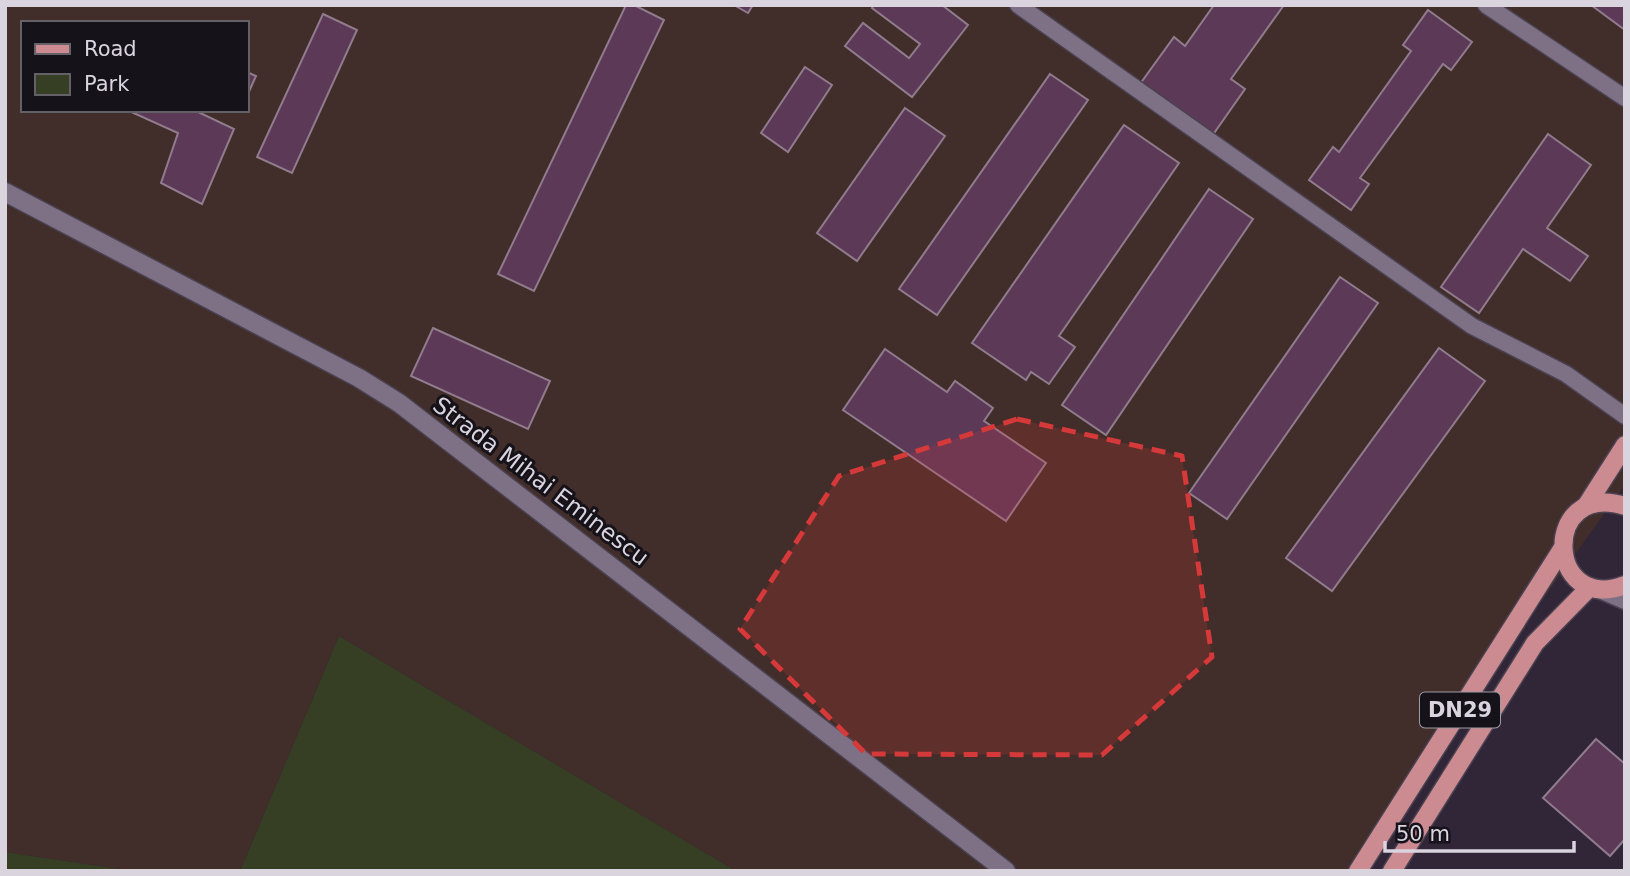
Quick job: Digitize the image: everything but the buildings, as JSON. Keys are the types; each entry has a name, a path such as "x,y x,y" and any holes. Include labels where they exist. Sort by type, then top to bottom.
{"main road":[{"path":"1586,506 1625,445"},
{"path":"1625,506 1612,502 1586,506 1567,524 1562,549 1570,572 1579,581 1596,588 1625,586"},
{"name":"DN29","path":"1358,871 1562,549"},
{"name":"DN29","path":"1392,871 1535,643 1596,588"}],"street":[{"name":"Strada Mihai Eminescu","path":"5,192 359,378 399,403 1006,871"},
{"path":"1596,588 1625,600"}],"lane":[{"path":"1018,5 1472,326 1566,374 1625,416"},
{"path":"1486,5 1625,99"}],"highlighted area":[{"path":"1017,419 1182,456 1212,657 1102,755 866,754 740,629 839,476"}],"shaded area":[{"path":"5,5 1625,5 1625,485 1347,871 736,871 339,636 240,871 133,871 5,852"}],"green space":[{"path":"339,636 736,871 240,871"},
{"path":"5,852 133,871 5,871"}]}
